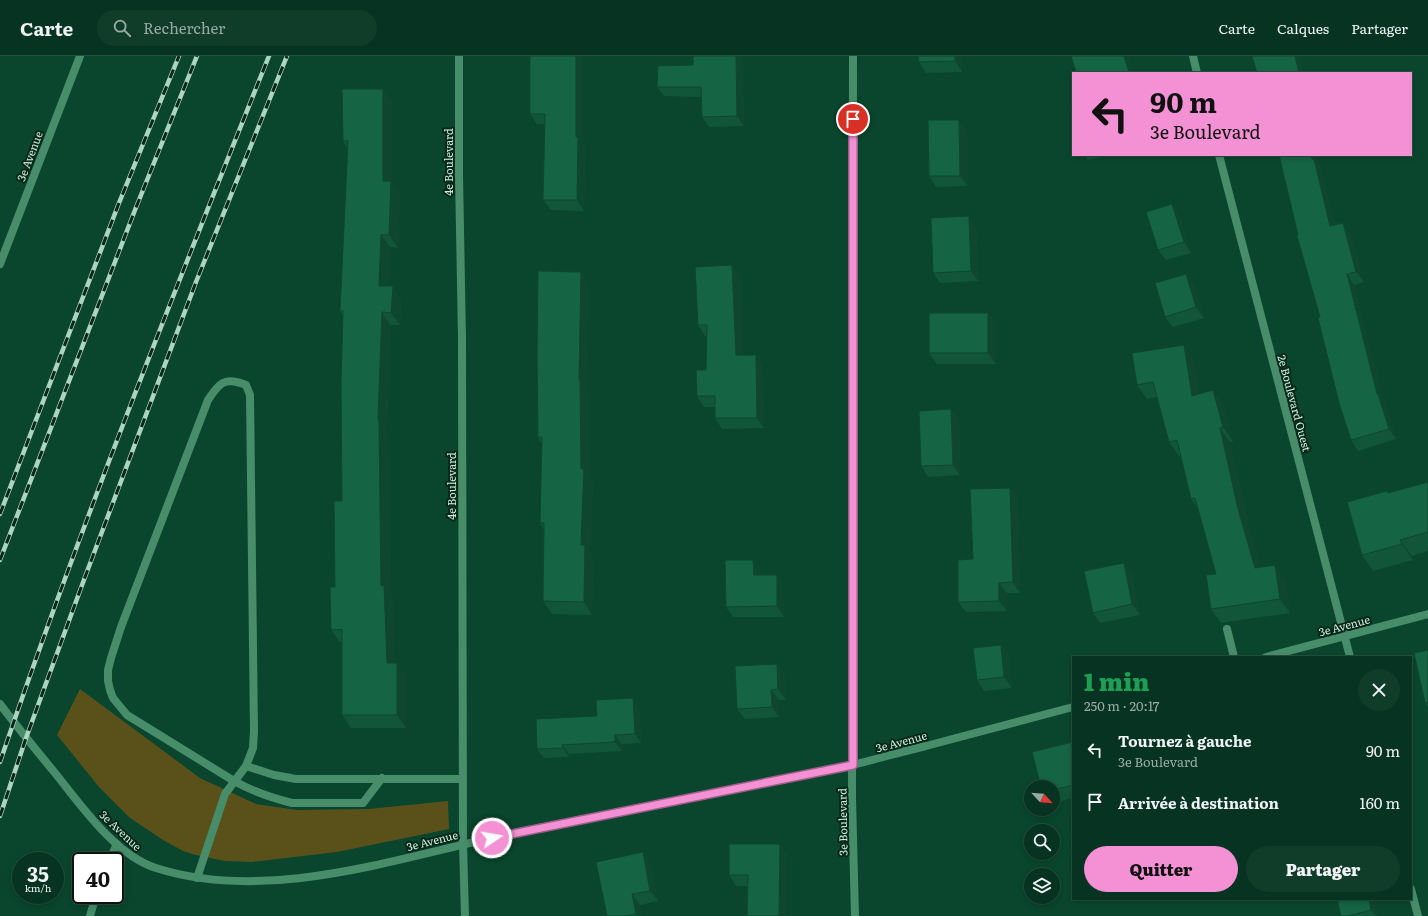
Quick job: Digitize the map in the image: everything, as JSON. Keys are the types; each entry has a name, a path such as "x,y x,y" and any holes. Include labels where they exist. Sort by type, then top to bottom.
{"street":[{"name":"3e Avenue","path":"0,264 80,56"},
{"name":"4e Boulevard","path":"459,56 459,175 462,338 463,844 465,916"},
{"name":"3e Boulevard","path":"852,56 853,765 855,916"},
{"path":"1193,56 1197,72"},
{"name":"2e Boulevard Ouest","path":"1219,156 1350,656"},
{"path":"197,878 226,794 234,781 246,766 253,748 250,395 246,385 238,381 230,380 220,384 208,400 121,627 111,658 108,675 112,698 127,715 234,781 255,791 292,803 362,803 382,778"},
{"name":"3e Avenue","path":"1270,656 1428,614"},
{"path":"1227,629 1234,656"},
{"name":"3e Avenue","path":"0,704 81,806 117,844 138,861 155,868 197,878 242,881 317,876 381,864 463,844 853,765 1072,707"},
{"path":"246,766 274,775 296,779 463,779"},
{"path":"113,852 117,844"},
{"path":"1412,893 1418,916"},
{"path":"90,916 93,904"}],"shaded area":[{"path":"80,689 200,778 256,804 297,810 369,809 448,801 449,829 337,852 251,862 225,861 183,851 163,840 130,818 99,787 57,735"}],"building":[{"path":"530,56 576,56 576,137 578,137 577,200 543,200 545,114 530,114"},
{"path":"693,56 736,56 737,116 702,117 701,87 657,87 658,66 693,65"},
{"path":"918,56 955,56 955,61 919,62"},
{"path":"1071,56 1124,56 1129,72 1076,72"},
{"path":"1252,56 1295,56 1299,72 1257,72"},
{"path":"342,89 383,89 383,181 391,181 389,235 381,235 379,286 393,286 391,313 382,312 378,419 381,586 384,585 387,663 397,663 397,715 342,715 342,629 331,630 330,587 335,587 334,501 342,501 341,385 343,311 340,311 348,141 343,141"},
{"path":"928,120 959,120 960,176 929,176"},
{"path":"1279,156 1311,156 1312,159 1314,159 1330,226 1343,223 1356,272 1347,274 1377,394 1389,429 1351,440 1339,403 1318,318 1320,317 1297,236"},
{"path":"1172,204 1184,242 1158,250 1146,212"},
{"path":"969,216 971,271 933,273 931,218"},
{"path":"732,265 736,355 756,355 757,418 715,418 715,396 697,396 696,370 706,370 707,325 698,325 695,267"},
{"path":"538,271 581,272 579,380 581,469 584,469 581,545 585,545 584,602 543,601 544,523 540,523 542,437 538,437"},
{"path":"1186,274 1196,307 1165,317 1155,283"},
{"path":"929,313 988,313 988,353 929,353"},
{"path":"1184,345 1192,396 1213,390 1223,427 1220,428 1238,509 1255,568 1275,565 1280,599 1211,609 1206,575 1216,574 1195,498 1191,499 1177,440 1169,442 1153,382 1137,385 1132,353"},
{"path":"951,409 953,465 921,466 919,411"},
{"path":"1428,482 1428,532 1400,540 1402,544 1362,555 1347,502"},
{"path":"1010,488 1013,582 999,583 999,601 958,602 958,560 973,559 970,489"},
{"path":"725,560 753,560 754,575 777,575 777,606 726,607"},
{"path":"1124,563 1132,604 1093,613 1084,571"},
{"path":"1001,645 1004,677 977,680 973,648"},
{"path":"1428,650 1428,702 1425,703 1414,653"},
{"path":"777,664 778,689 771,690 772,707 737,709 735,666"},
{"path":"633,698 635,734 615,735 615,742 562,745 563,748 537,749 536,719 597,716 596,700"},
{"path":"1072,742 1072,785 1060,788 1060,780 1039,780 1032,752"},
{"path":"729,844 780,844 779,916 747,916 748,875 729,875"},
{"path":"643,852 650,891 632,894 636,914 625,916 607,916 596,862"},
{"path":"1337,900 1369,900 1371,910 1348,916 1341,916"}],"railway":[{"path":"0,514 119,203 179,56"},
{"path":"0,560 135,210 197,56"},
{"path":"0,762 96,496 164,319 269,56"},
{"path":"0,816 26,738 85,577 196,282 287,56"}],"route":[{"path":"492,838 853,765 853,119"}]}
